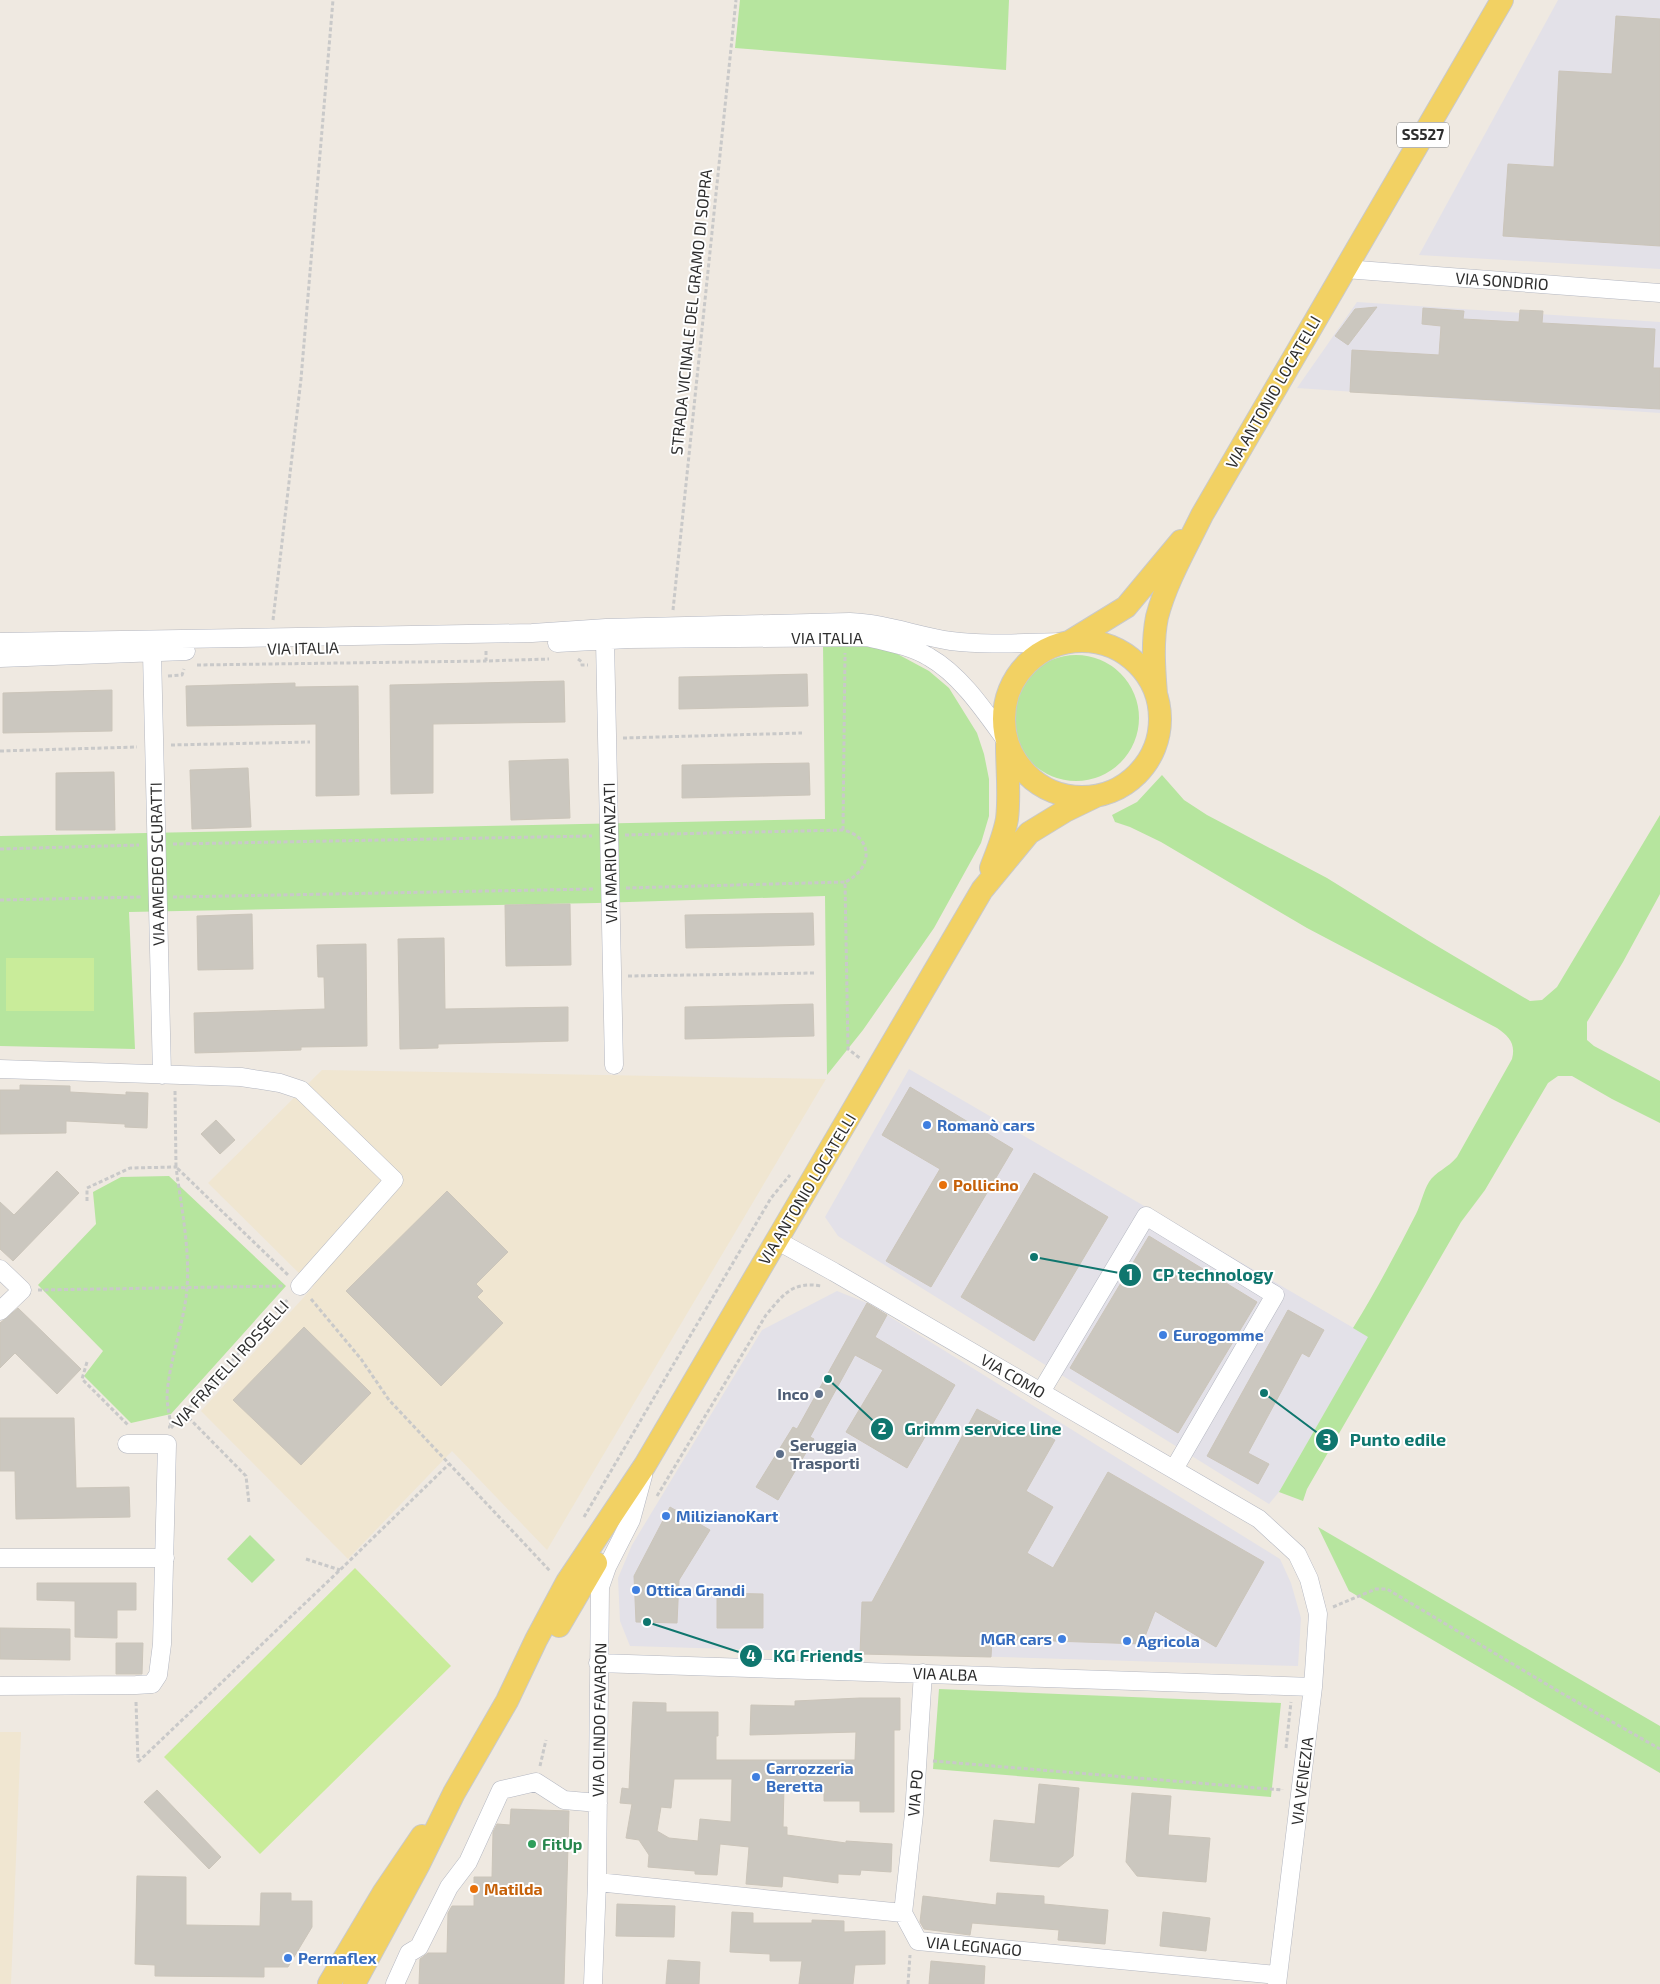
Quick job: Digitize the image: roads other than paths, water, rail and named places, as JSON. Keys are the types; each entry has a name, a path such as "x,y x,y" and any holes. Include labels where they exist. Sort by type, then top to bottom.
{"main road":[{"name":"SS527","path":"1345,269 1502,0"},
{"name":"VIA ANTONIO LOCATELLI","path":"1156,694 1154,660 1157,618 1169,585 1202,515 1345,269"},
{"name":"VIA ANTONIO LOCATELLI","path":"1069,642 1126,607 1202,515"},
{"path":"1069,642 1094,642 1120,651 1140,667 1156,694 1159,710 1159,731 1148,759 1127,783 1096,796 1070,796 1044,788 1022,770 1007,742 1004,726 1004,707 1009,691 1026,664 1052,646 1069,642"},
{"name":"VIA ANTONIO LOCATELLI","path":"506,1701 575,1600 601,1554 632,1488 982,890 1001,843 1006,821 1008,799 1007,742"},
{"name":"VIA ANTONIO LOCATELLI","path":"982,890 1029,833 1064,811 1096,796"},
{"name":"VIA ANTONIO LOCATELLI","path":"354,1984 420,1864 454,1793 506,1701 568,1582 599,1533 632,1488"},
{"name":"VIA ANTONIO LOCATELLI","path":"329,1984 407,1855 454,1793"}],"street":[{"name":"VIA SONDRIO","path":"1345,269 1660,293"},
{"name":"VIA ITALIA","path":"0,642 532,633 606,628 850,622 868,623 959,642 994,644 1069,642"},
{"name":"VIA ITALIA","path":"605,640 611,636 627,632 670,631 694,625"},
{"name":"VIA ITALIA","path":"532,633 549,636 596,635 605,640"},
{"name":"VIA ITALIA","path":"0,658 180,651 605,640 867,637 897,644 929,656 956,678 985,711 1007,742"},
{"path":"79,641 99,646 140,648 152,653 173,645 206,644 222,639"},
{"name":"VIA MARIO VANZATI","path":"605,640 614,1065"},
{"name":"VIA AMEDEO SCURATTI","path":"152,653 158,897 168,1075"},
{"path":"0,1070 260,1078 301,1090 394,1180 300,1286"},
{"path":"1041,1392 1146,1216 1275,1295 1174,1469"},
{"name":"VIA COMO","path":"776,1240 1259,1519 1297,1554 1309,1579"},
{"path":"0,1269 22,1290 0,1311"},
{"name":"VIA FRATELLI ROSSELLI","path":"0,1686 152,1684 158,1675 162,1644 167,1444 126,1444"},
{"name":"VIA OLINDO FAVARON","path":"593,1984 597,1882 600,1587 607,1567 630,1520 645,1466"},
{"path":"0,1558 165,1558"},
{"name":"VIA VENEZIA","path":"1278,1979 1313,1687 1318,1614 1309,1579"},
{"name":"VIA ALBA","path":"598,1663 1313,1687"},
{"name":"VIA PO","path":"903,1913 918,1760 923,1673"},
{"path":"395,1984 409,1954 419,1947 449,1886 468,1862 501,1790 536,1782 564,1800 598,1803"},
{"path":"597,1882 903,1913"},
{"name":"VIA LEGNAGO","path":"903,1913 918,1941 1278,1979"}],"place":[{"name":"Romanò cars","path":"927,1125"},
{"name":"Pollicino","path":"943,1185"},
{"name":"CP technology","path":"1034,1257"},
{"name":"Eurogomme","path":"1163,1335"},
{"name":"Grimm service line","path":"828,1379"},
{"name":"Punto edile","path":"1264,1393"},
{"name":"Inco","path":"819,1394"},
{"name":"Seruggia Trasporti","path":"780,1454"},
{"name":"MilizianoKart","path":"666,1516"},
{"name":"Ottica Grandi","path":"636,1590"},
{"name":"KG Friends","path":"647,1622"},
{"name":"MGR cars","path":"1062,1639"},
{"name":"Agricola","path":"1127,1641"},
{"name":"Carrozzeria Beretta","path":"756,1777"},
{"name":"FitUp","path":"532,1844"},
{"name":"Matilda","path":"474,1889"},
{"name":"Permaflex","path":"288,1958"}]}
